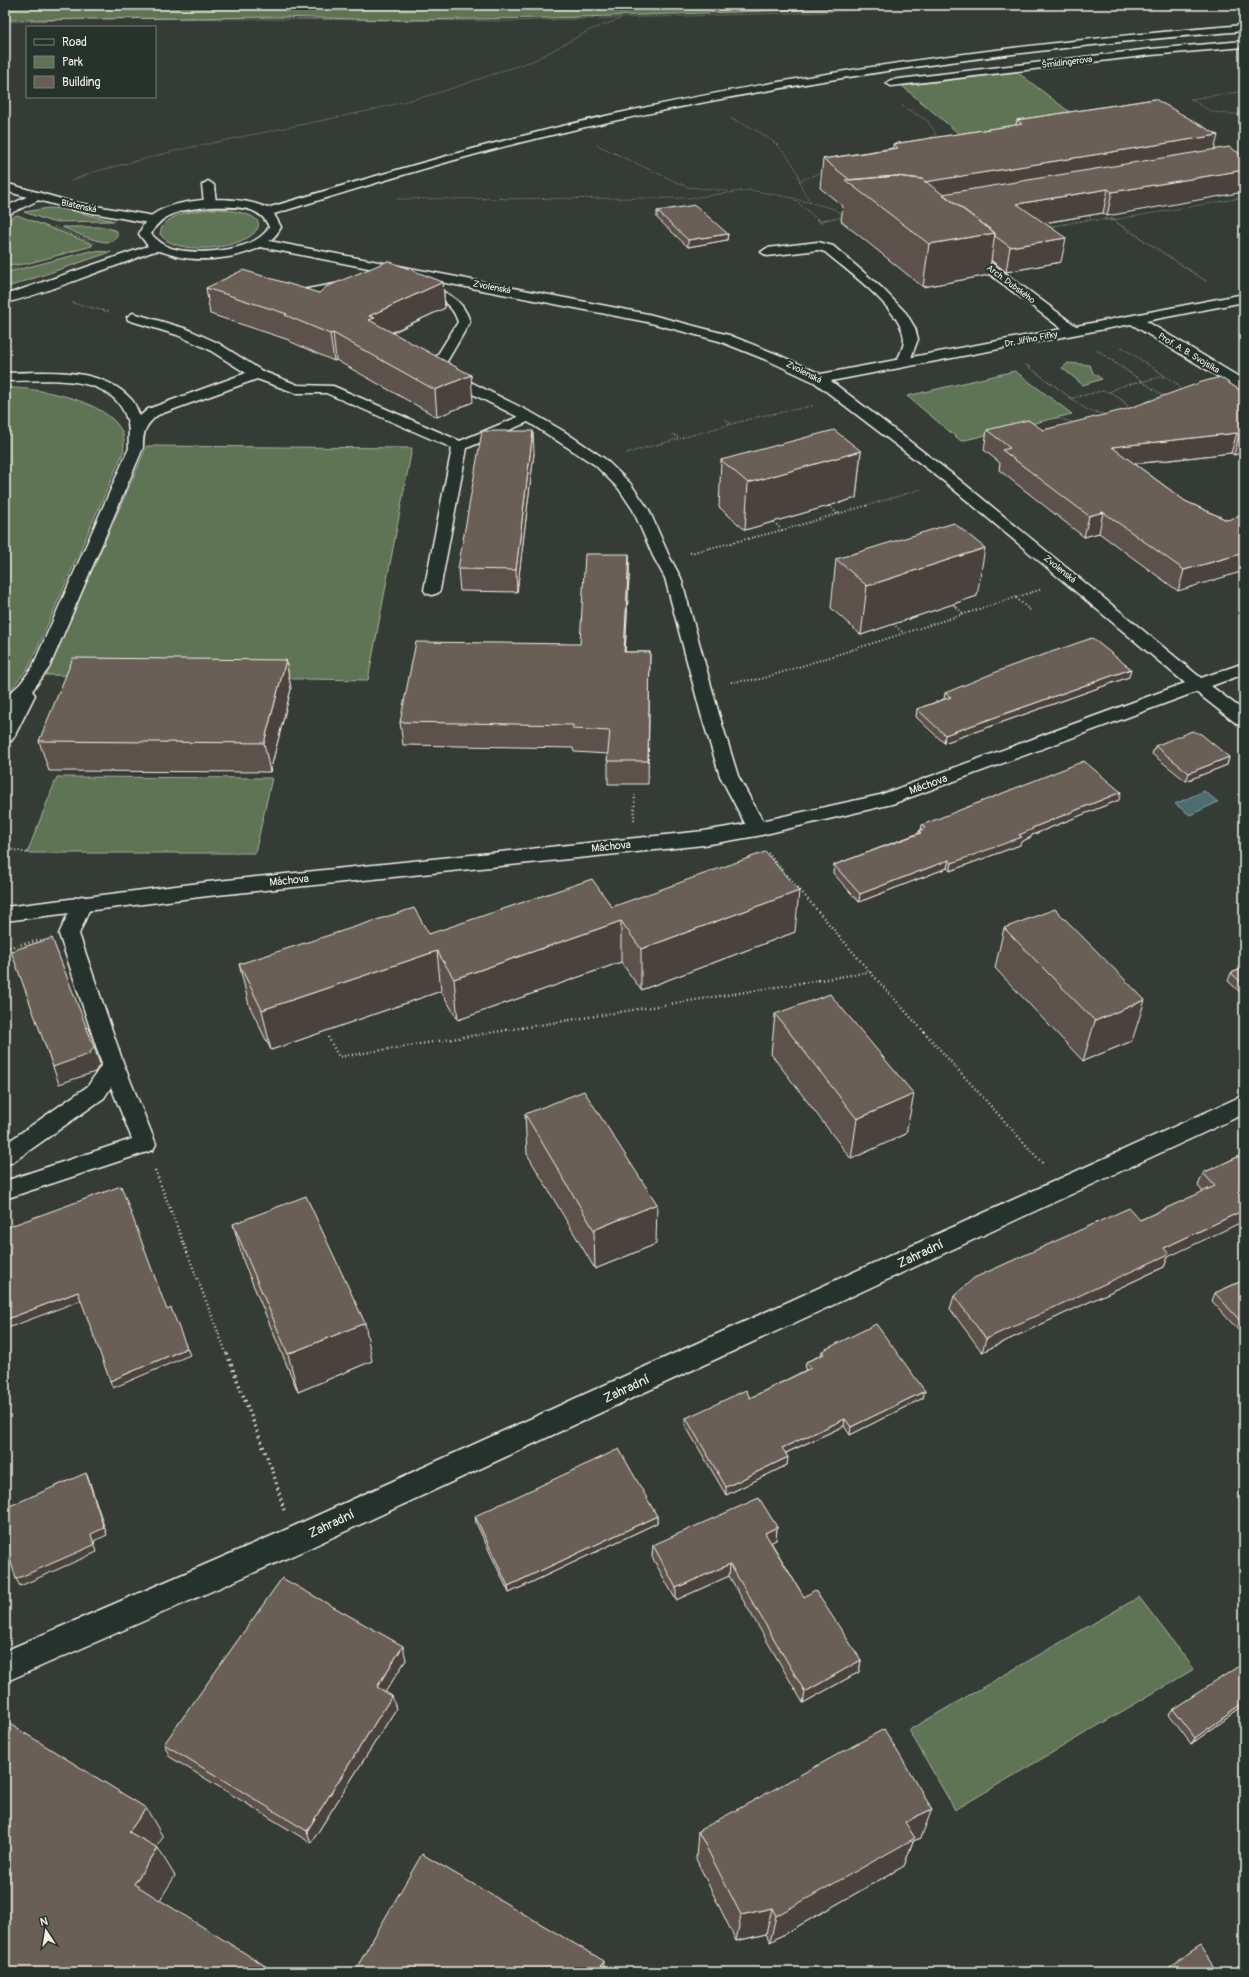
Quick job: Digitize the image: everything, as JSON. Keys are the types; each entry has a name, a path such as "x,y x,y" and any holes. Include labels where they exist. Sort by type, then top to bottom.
{"street":[{"path":"266,212 457,156 587,124 721,95 838,74 968,55 1082,42 1244,28"},
{"name":"Šmidingerova","path":"891,83 1151,52 1244,44"},
{"path":"208,185 210,203"},
{"name":"Blatenská","path":"5,187 71,204 154,220"},
{"path":"5,212 37,196"},
{"path":"210,203 242,204 266,212 274,219 276,227 270,235 259,243 232,251 206,255 176,252 157,247 148,241 145,234 147,227 154,220 178,209 210,203"},
{"name":"Zvolenská","path":"259,243 648,318 724,338 774,358 818,379 951,480 1197,684 1244,720"},
{"name":"Arch. Dubského","path":"959,244 1074,331"},
{"path":"5,299 157,247"},
{"name":"Dr. Jiřího Fifky","path":"818,379 1244,298"},
{"name":"Prof. A. B. Svojsíka","path":"1133,319 1244,386"},
{"name":"Máchova","path":"5,914 82,903 704,838 757,829 885,800 1197,684 1244,668"},
{"name":"Zahradní","path":"5,1666 293,1541 1244,1104"}],"lane":[{"path":"767,252 818,246 829,249 896,308 907,325 911,340 903,363"},
{"path":"388,281 402,282 449,299 459,306 464,322 428,366 560,435 600,462 625,486 641,510 661,556 673,578 729,776 757,829"},
{"path":"309,307 290,296 367,283"},
{"path":"133,317 182,332 212,346 257,374 296,389 328,389 460,446 528,417"},
{"path":"137,432 146,418 154,412 257,374"},
{"path":"5,377 90,380 109,386 124,396 130,406 137,432 136,448 40,668 5,737"},
{"path":"432,590 460,446"},
{"path":"5,708 26,688 40,668"},
{"path":"5,1190 145,1144 113,1065 69,934 82,903"},
{"path":"5,1156 96,1092 113,1065"}],"path":[{"path":"839,5 851,9"},
{"path":"5,22 126,18 487,21 827,12 906,5"},
{"path":"37,196 90,174 178,150 368,111 438,93 535,60 590,30 625,18"},
{"path":"1244,91 1190,99 1212,112 1244,115"},
{"path":"896,103 928,120 936,134 923,142"},
{"path":"731,119 749,125 774,142 794,166 802,193 811,202"},
{"path":"595,144 687,187 734,191"},
{"path":"799,181 826,171"},
{"path":"393,199 690,198 750,190 811,202 832,208 847,217 819,221"},
{"path":"1044,228 1095,219 1113,220 1235,199 1244,195"},
{"path":"793,198 847,249 839,258"},
{"path":"1113,220 1211,284"},
{"path":"49,225 56,225"},
{"path":"5,266 23,267 5,271"},
{"path":"1116,346 1128,350 1166,376 1180,388 1182,392 1177,396"},
{"path":"1095,350 1168,399 1160,401"},
{"path":"1025,364 1086,408 1106,415"},
{"path":"1110,392 1118,386 1166,376"},
{"path":"1072,399 1101,391 1110,392 1123,401 1130,409 1124,410"},
{"path":"600,462 731,424 828,402 836,410 853,405"},
{"path":"1099,417 1112,413"},
{"path":"1057,418 1066,421 1079,422"},
{"path":"726,420 731,424"},
{"path":"673,434 679,438"},
{"path":"661,556 699,552 783,530 951,480"},
{"path":"829,506 838,514"},
{"path":"774,522 783,530"},
{"path":"703,684 761,679 1072,579"},
{"path":"1015,598 1031,611"},
{"path":"954,605 965,614"},
{"path":"893,624 904,634"},
{"path":"5,848 27,853"},
{"path":"764,848 870,972 1063,1187"},
{"path":"5,948 69,934"},
{"path":"328,1037 339,1057 870,972"},
{"path":"145,1144 273,1472 293,1541"}],"green space":[{"path":"5,5 823,5 831,9 548,18 402,20 277,17 5,20"},
{"path":"823,5 864,5 835,8"},
{"path":"1017,72 1092,129 975,147 902,86"},
{"path":"49,208 63,209 115,221 52,222 24,212"},
{"path":"200,210 228,210 253,217 258,221 258,227 254,233 246,239 220,247 206,248 178,246 167,241 160,234 162,227 167,221 174,217"},
{"path":"17,215 92,244 92,246 26,264 5,265 5,221"},
{"path":"62,227 105,227 117,231 116,238 112,241 104,242 85,237"},
{"path":"90,251 111,252 5,288 5,273"},
{"path":"1068,363 1090,365 1093,373 1102,379 1083,385 1062,368"},
{"path":"1015,371 1072,414 961,441 907,396"},
{"path":"5,388 18,388 52,393 87,404 102,411 114,421 122,432 124,442 123,453 29,667 5,697"},
{"path":"147,446 412,448 368,680 46,675"},
{"path":"57,777 272,778 255,853 27,853"},
{"path":"1139,1597 1194,1669 955,1810 909,1730"}],"water":[{"path":"1204,791 1218,802 1190,815 1175,804"}],"building":[{"path":"1155,99 1218,135 925,182 922,179 896,176 850,180 823,159 898,148 893,144 1022,124 1017,120"},
{"path":"1229,147 1244,156 1244,170 1112,192 1108,189 1017,204 1066,238 1010,247 995,236 995,233 943,194"},
{"path":"896,176 922,179 995,233 929,244 845,180"},
{"path":"695,205 728,234 688,240 657,211"},
{"path":"388,261 443,282 369,316 375,318 369,320 471,375 435,390 333,333 330,334 285,315 287,314 206,288 243,270 319,293 326,287"},
{"path":"1220,377 1244,393 1244,434 1239,435 1237,433 1112,447 1185,501 1227,520 1244,515 1244,553 1184,570 1103,512 1089,516 1002,450 1010,448 987,430 1028,420 1043,430 1127,409"},
{"path":"834,430 861,451 748,483 721,460"},
{"path":"482,431 533,431 516,570 458,569"},
{"path":"954,523 985,548 867,586 836,559"},
{"path":"585,554 629,554 624,652 650,652 648,761 607,761 610,731 573,729 573,725 400,722 416,642 580,644"},
{"path":"1092,638 1131,669 945,735 917,709 951,697 945,693 1011,666"},
{"path":"73,658 286,660 264,743 39,741"},
{"path":"1192,731 1201,734 1229,757 1189,773 1155,746"},
{"path":"1084,761 1121,792 1032,828 1033,829 1019,835 1022,837 952,863 949,860 860,894 834,865 921,833 919,831 925,828 922,825"},
{"path":"765,852 799,891 641,949 621,921 454,979 437,951 262,1010 239,964 414,908 429,934 592,879 612,907"},
{"path":"1055,909 1145,1000 1095,1021 1004,928"},
{"path":"52,938 94,1047 89,1054 53,1067 11,951"},
{"path":"1244,968 1244,985 1231,973"},
{"path":"830,994 914,1094 857,1119 775,1014"},
{"path":"584,1091 657,1204 594,1230 525,1114"},
{"path":"1244,1154 1244,1210 1164,1248 1169,1254 986,1339 954,1296 974,1278 1129,1208 1140,1220 1215,1186 1203,1173"},
{"path":"121,1186 167,1310 171,1308 187,1348 110,1381 78,1292 5,1320 5,1228"},
{"path":"306,1196 365,1323 288,1354 233,1224"},
{"path":"1244,1280 1244,1322 1242,1323 1215,1293"},
{"path":"876,1324 925,1391 851,1427 845,1419 782,1448 788,1457 726,1487 686,1418 746,1390 750,1398 811,1368 806,1362 824,1354 822,1351"},
{"path":"619,1449 657,1516 508,1586 475,1516"},
{"path":"86,1473 104,1528 91,1534 94,1545 16,1579 5,1542 5,1508"},
{"path":"759,1498 777,1527 765,1533 804,1597 815,1590 861,1660 805,1692 730,1564 676,1588 653,1545"},
{"path":"282,1578 403,1646 377,1687 392,1696 307,1831 164,1744"},
{"path":"1242,1664 1244,1666 1244,1703 1195,1738 1173,1709"},
{"path":"5,1721 146,1808 129,1832 158,1848 134,1884 267,1967 264,1972 5,1972"},
{"path":"884,1729 932,1809 905,1822 915,1838 776,1916 772,1908 741,1915 698,1831"},
{"path":"422,1854 604,1961 598,1972 354,1972"},
{"path":"1201,1946 1218,1972 1161,1972"}]}
